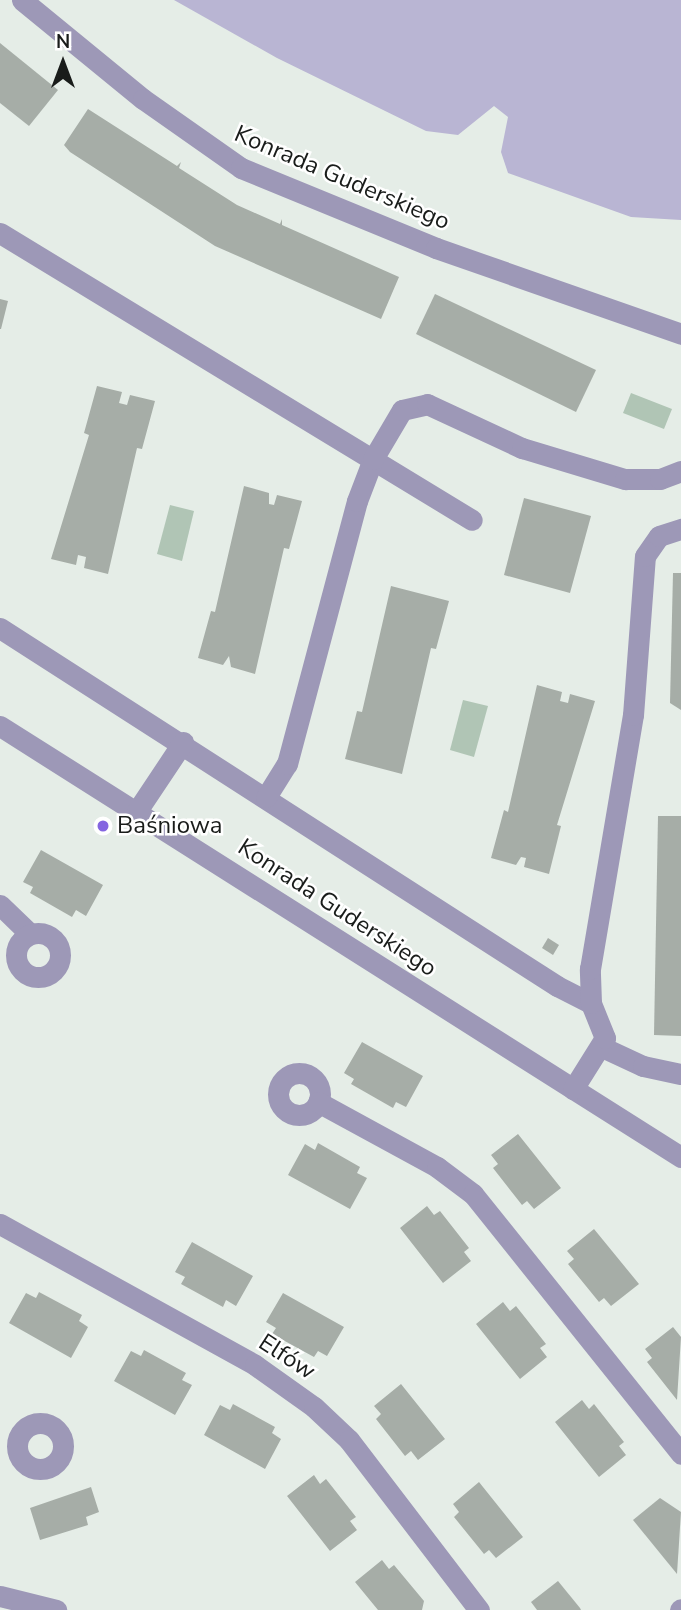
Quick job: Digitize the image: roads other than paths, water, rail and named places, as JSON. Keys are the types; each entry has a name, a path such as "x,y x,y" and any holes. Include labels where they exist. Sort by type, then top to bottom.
{"street":[{"name":"Konrada Guderskiego","path":"22,0 143,99 241,168 436,248 681,334"},
{"path":"0,233 472,520"},
{"path":"266,797 287,764 373,459 397,415 418,403 522,448 625,479 660,479 681,471"},
{"path":"573,1089 602,1046 604,1027 591,1003 590,969 633,715 645,556 659,536 681,529"},
{"path":"0,628 591,1003"},
{"name":"Konrada Guderskiego","path":"0,726 681,1157"},
{"path":"137,811 183,742"},
{"path":"0,905 30,934"},
{"path":"602,1046 681,1074"},
{"path":"318,1101 437,1167 473,1194 681,1454"},
{"name":"Elfów","path":"0,1224 255,1365 314,1407 349,1440 480,1610"},
{"path":"0,1596 56,1610"}],"place":[{"name":"Baśniowa","path":"103,826"}]}
